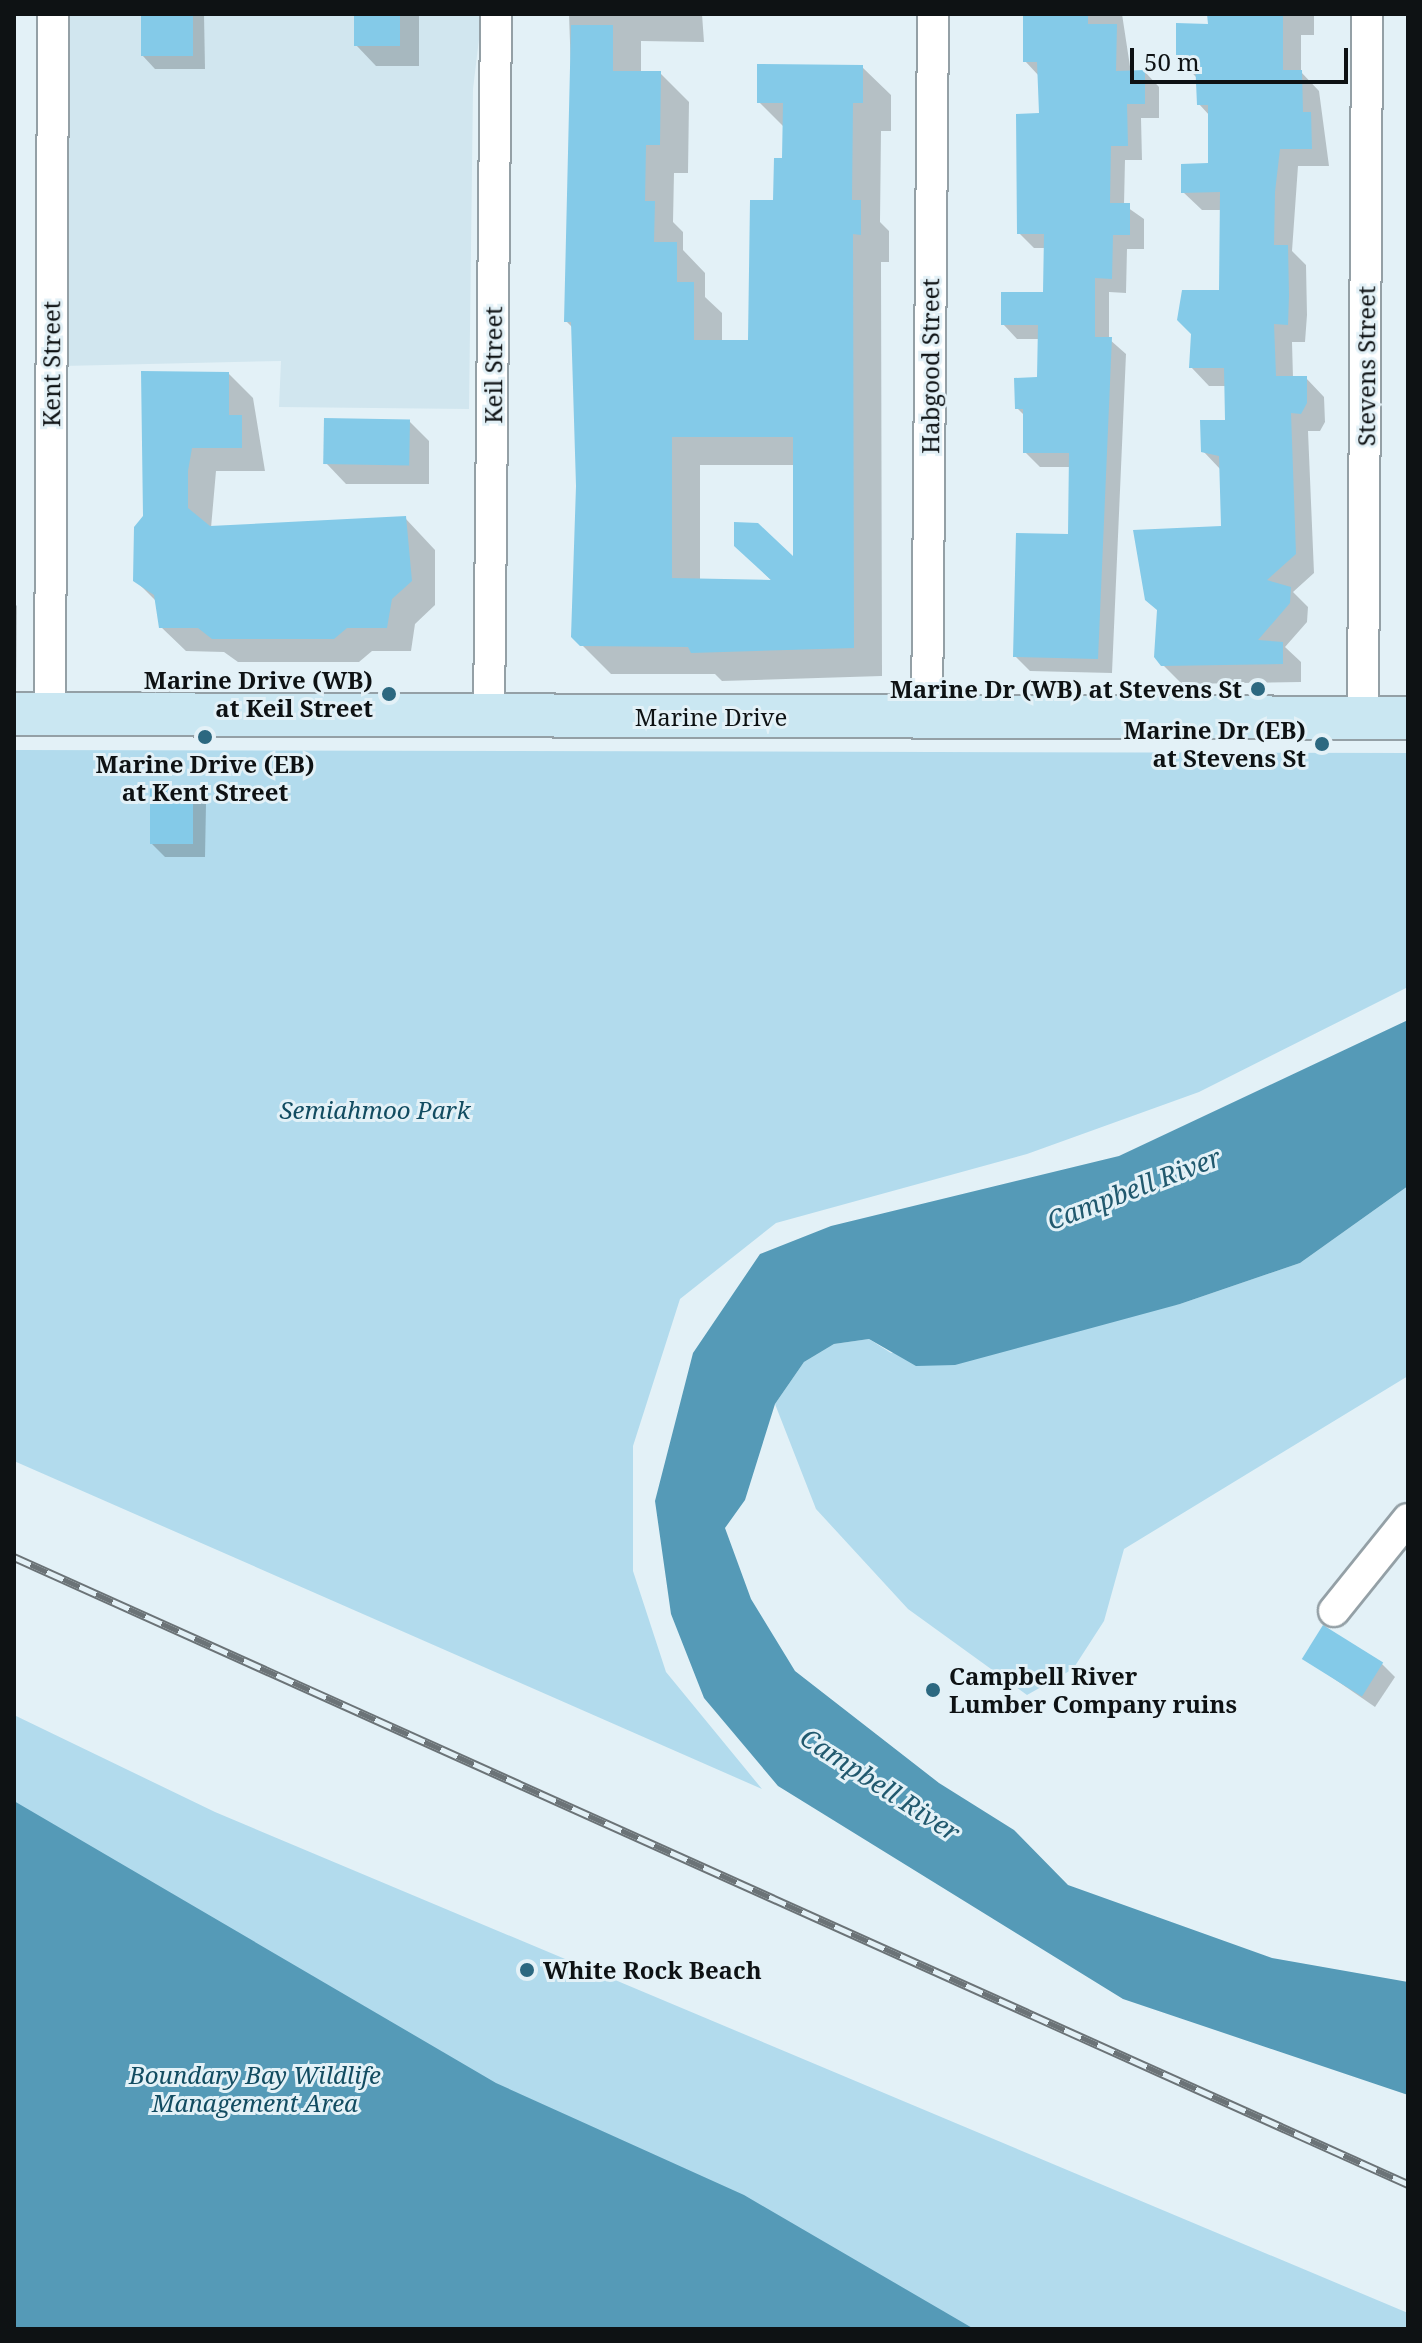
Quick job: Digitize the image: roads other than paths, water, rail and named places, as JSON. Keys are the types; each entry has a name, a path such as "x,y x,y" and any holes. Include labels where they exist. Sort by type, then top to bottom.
{"street":[{"name":"Kent Street","path":"32,714 53,14"},
{"name":"Keil Street","path":"489,717 496,14"},
{"name":"Habgood Street","path":"927,718 933,14"},
{"name":"Stevens Street","path":"1363,719 1367,14"},
{"name":"Marine Drive","path":"32,714 1408,718"},
{"path":"1334,1611 1408,1519"}],"water":[{"name":"Campbell River","path":"1408,1020 1408,1186 1300,1263 1180,1304 955,1365 916,1366 869,1339 834,1344 804,1362 775,1404 745,1500 725,1528 751,1599 795,1671 939,1783 1014,1830 1068,1885 1272,1958 1408,1982 1408,2095 1123,1999 778,1786 704,1698 671,1614 655,1501 693,1353 760,1254 831,1226 1119,1156"},
{"path":"14,1801 496,2083 744,2195 974,2329 14,2329"}],"railway":[{"path":"14,1557 1408,2184"}],"place":[{"name":"Marine Dr (WB) at Stevens St","path":"1258,689"},
{"name":"Marine Drive (WB) at Keil Street","path":"389,694"},
{"name":"Marine Drive (EB) at Kent Street","path":"205,737"},
{"name":"Marine Dr (EB) at Stevens St","path":"1322,744"},
{"name":"Campbell River Lumber Company ruins","path":"933,1690"},
{"name":"White Rock Beach","path":"527,1970"}],"park label":[{"name":"Semiahmoo Park","path":"375,1110"},
{"name":"Boundary Bay Wildlife Management Area","path":"255,2089"}]}
